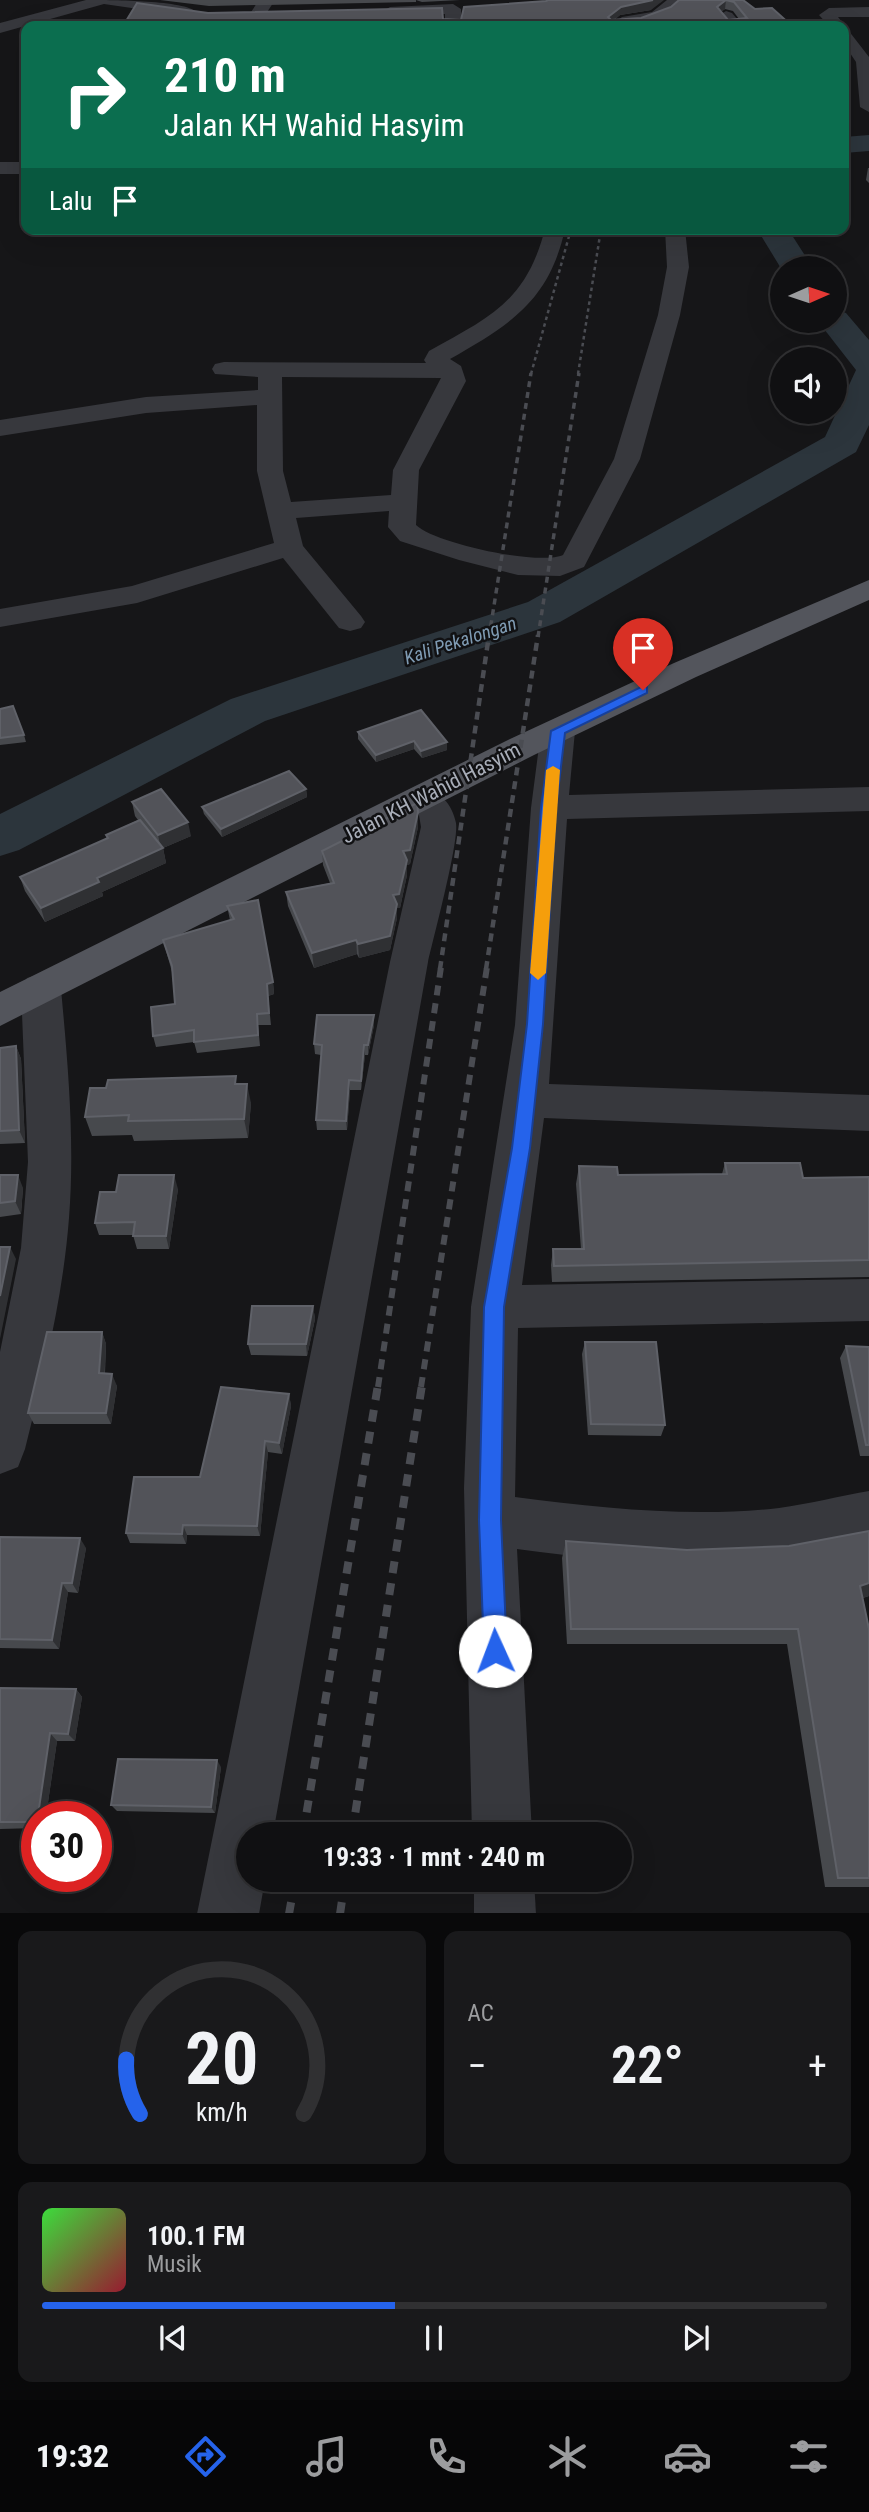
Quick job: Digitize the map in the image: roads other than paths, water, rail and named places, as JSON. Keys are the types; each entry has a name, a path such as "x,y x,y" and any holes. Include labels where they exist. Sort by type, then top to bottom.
{"main road":[{"name":"Jalan KH Wahid Hasyim","path":"0,1010 558,731 685,670 869,589"}],"street":[{"path":"98,21 103,0"},
{"path":"27,21 103,0 209,14"},
{"path":"250,18 267,0"},
{"path":"626,21 657,16 676,0"},
{"path":"155,21 159,8"},
{"path":"382,11 459,8 455,21"},
{"path":"833,21 827,15 829,13 869,12"},
{"path":"250,18 280,13"},
{"path":"0,46 9,35 2,28 21,23"},
{"path":"849,40 865,61 869,107"},
{"path":"0,169 21,168"},
{"path":"553,235 545,260 523,303 437,356 436,360 452,371 454,381 406,470 402,527 410,535 475,559 555,569 574,561 627,459 669,315 678,267 675,235"},
{"path":"224,369 269,383"},
{"path":"0,428 269,383 452,371"},
{"path":"269,383 271,471 289,547 350,622"},
{"path":"280,511 402,502"},
{"path":"0,618 127,596 289,547"},
{"path":"502,1822 490,1520 494,1307 535,1024 548,808 558,731"},
{"path":"228,1913 409,962 439,827 435,810 421,798"},
{"path":"548,808 869,799"},
{"path":"0,1449 39,1270 47,1219 50,1153 41,989"},
{"path":"526,1100 869,1113"},
{"path":"494,1307 869,1300"},
{"path":"490,1520 622,1536 687,1539 779,1534 869,1517"},
{"path":"504,1892 505,1913"}],"waterway":[{"name":"Kali Pekalongan","path":"849,145 869,143"},
{"name":"Kali Pekalongan","path":"776,235 789,256"},
{"name":"Kali Pekalongan","path":"845,333 869,363"},
{"name":"Kali Pekalongan","path":"0,837 248,710 544,612 842,444 869,377"}],"railway":[{"path":"531,374 569,235"},
{"path":"578,374 600,235"},
{"path":"489,637 531,373"},
{"path":"538,637 579,373"},
{"path":"440,969 489,635"},
{"path":"486,969 538,635"},
{"path":"378,1387 441,967"},
{"path":"421,1387 487,967"},
{"path":"305,1822 378,1385"},
{"path":"354,1822 422,1385"},
{"path":"289,1913 293,1892"},
{"path":"340,1913 343,1892"}]}
